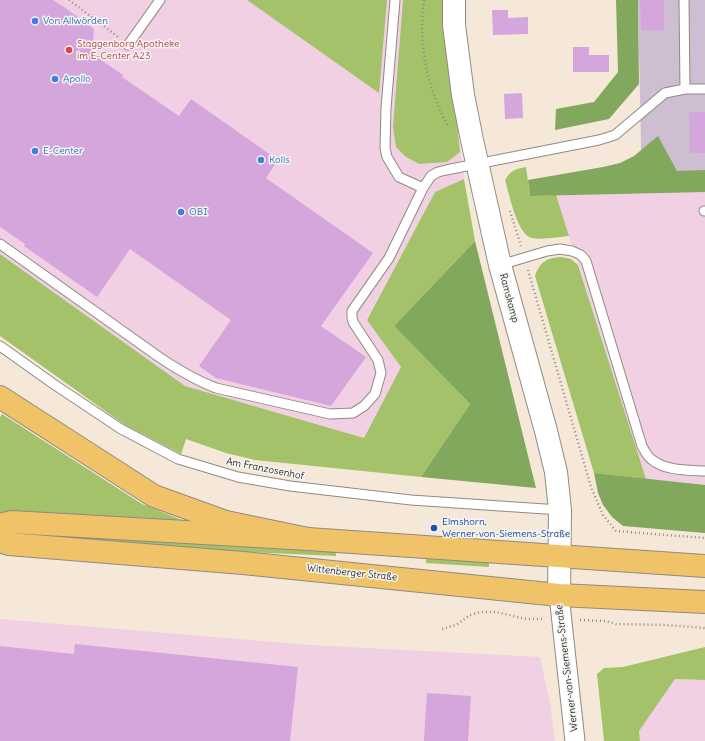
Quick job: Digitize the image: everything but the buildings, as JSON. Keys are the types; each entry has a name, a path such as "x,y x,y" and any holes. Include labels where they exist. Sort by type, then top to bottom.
{"main road":[{"path":"0,397 154,496 226,522 308,539"},
{"path":"0,525 12,522 308,539 705,566"},
{"name":"Wittenberger Straße","path":"0,541 9,544 251,563 559,595 705,602"}],"street":[{"name":"Ramskamp","path":"454,0 454,25 463,95 500,265 556,472 560,510 559,595"},
{"name":"Werner-von-Siemens-Straße","path":"559,595 575,741"}],"lane":[{"path":"128,45 160,0"},
{"path":"395,0 386,108 385,148 387,157 398,177 423,188"},
{"path":"684,0 685,89"},
{"path":"0,244 159,357 185,374 201,382 216,388 330,414 346,414 358,410 375,394 381,372 378,360 353,322 352,311 389,258 423,188 431,176 438,172 604,139 615,135 665,93 685,89 705,89"},
{"path":"500,265 547,251 566,250 581,255 586,261 595,287 642,446 650,458 661,466 672,469 705,472"},
{"name":"Am Franzosenhof","path":"0,346 55,385 122,429 178,459 238,477 290,486 411,500 560,510"}],"path":[{"path":"69,0 128,45"},
{"path":"616,531 705,538"}],"shaded area":[{"path":"0,0 444,0 464,179 435,192 367,319 401,367 364,438 185,386 0,254"},
{"path":"638,0 705,0 705,192 642,193"},
{"path":"705,192 705,485 646,479 556,195"},
{"path":"0,619 310,645 540,657 550,703 555,741 0,741"},
{"path":"675,679 705,680 705,741 640,741 639,731"}],"green space":[{"path":"247,0 387,0 379,93"},
{"path":"403,0 444,0 460,152 447,162 419,164 406,157 396,147 393,127"},
{"path":"616,0 638,0 639,84 609,119 555,130 556,109 594,102 618,72"},
{"path":"658,136 677,171 705,170 705,192 530,196 528,180 620,163 634,156"},
{"path":"526,167 530,196 556,195 569,236 536,239 527,235 522,230 514,213 505,180 513,171"},
{"path":"464,179 475,241 394,326 470,404 421,477 255,460 226,453 186,439 181,454 125,425 0,336 0,254 185,386 364,438 401,367 367,320 435,192"},
{"path":"475,241 536,488 421,477 470,404 394,326"},
{"path":"561,257 571,259 578,265 646,479 594,473 535,276 541,264 551,258"},
{"path":"2,414 142,504 187,522 0,517 0,417"},
{"path":"594,473 705,485 705,533 623,526 612,517 603,505 598,493"},
{"path":"15,531 336,550 336,556 158,548 14,537"},
{"path":"426,556 489,560 489,567 426,563"},
{"path":"705,647 705,680 675,679 639,731 640,741 604,741 597,674 604,668 623,667"}],"place":[{"name":"Von Allwörden","path":"35,21"},
{"name":"Staggenborg Apotheke im E-Center A23","path":"69,50"},
{"name":"Apollo","path":"55,79"},
{"name":"E-Center","path":"35,151"},
{"name":"Kolls","path":"261,160"},
{"name":"OBI","path":"181,212"},
{"name":"Elmshorn, Werner-von-Siemens-Straße","path":"434,528"}]}
